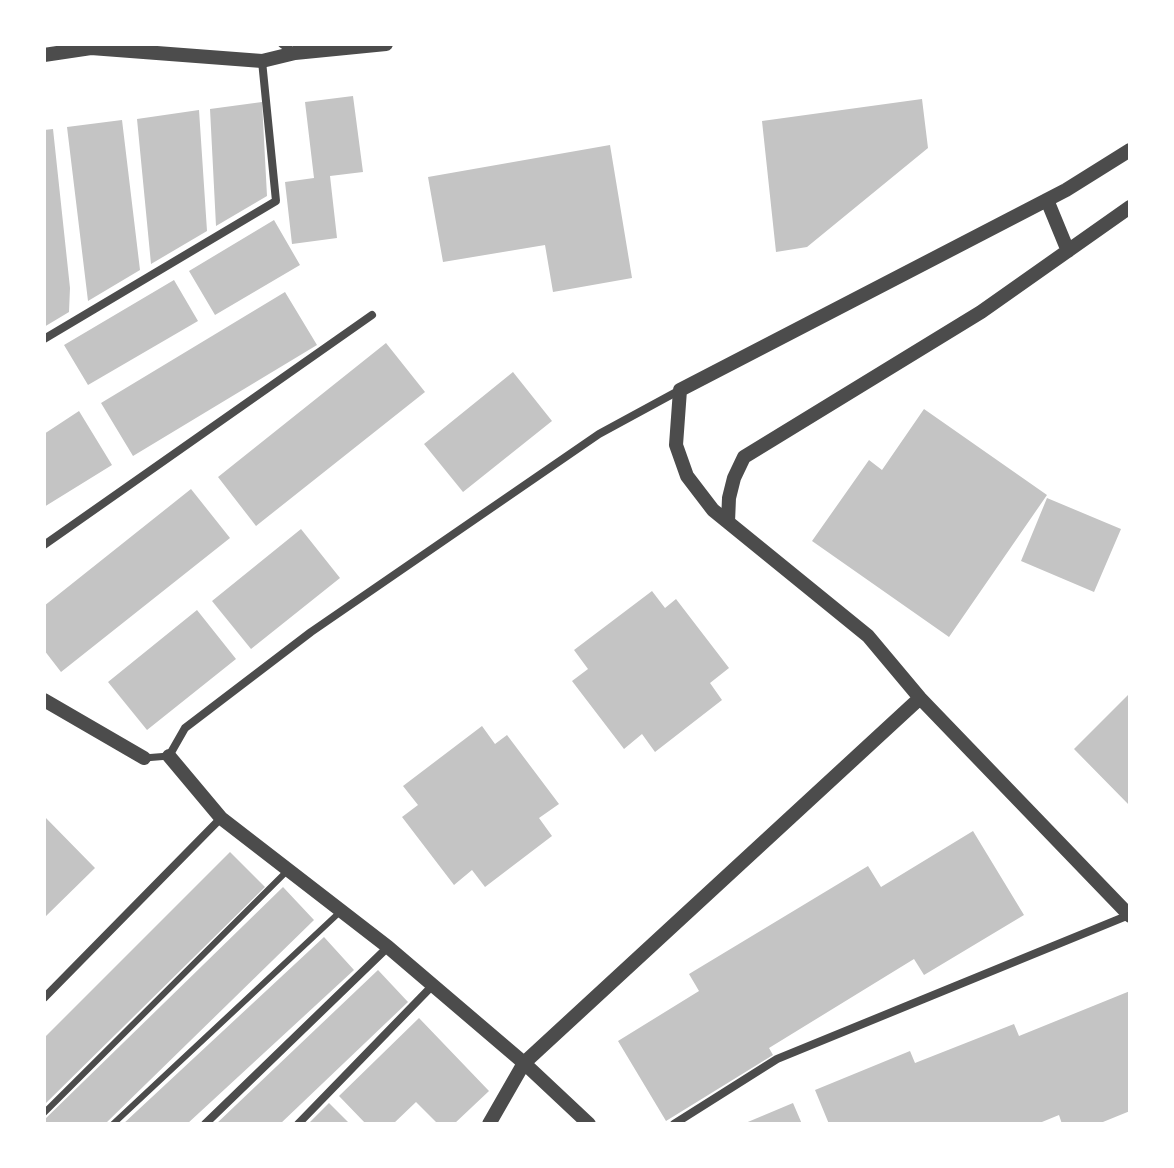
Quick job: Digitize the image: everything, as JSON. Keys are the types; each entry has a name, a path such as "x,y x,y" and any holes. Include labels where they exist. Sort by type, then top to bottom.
{"street":[{"path":"282,44 297,49"},
{"path":"44,55 91,48 262,61 297,49 386,44"},
{"path":"44,339 276,201 262,61"},
{"path":"169,756 185,728 311,632 599,434 1047,200 1130,150"},
{"path":"1047,200 1068,251"},
{"path":"728,522 729,498 744,457 981,312 1130,207"},
{"path":"44,545 372,315"},
{"path":"674,1124 777,1059 1130,915 920,698 868,636 713,510 687,476 676,445 680,390"},
{"path":"489,1124 524,1063 920,698"},
{"path":"44,700 144,758 169,756"},
{"path":"169,756 221,818 388,947 524,1063 589,1124"},
{"path":"44,998 221,818"},
{"path":"205,1124 388,947"},
{"path":"298,1124 433,985"}],"lane":[{"path":"44,1113 288,870"},
{"path":"113,1124 342,910"}],"building":[{"path":"353,96 363,172 330,176 337,238 292,244 285,182 314,178 305,102"},
{"path":"922,99 928,148 807,247 776,252 762,121"},
{"path":"262,102 267,196 216,226 210,109"},
{"path":"199,110 207,231 151,264 137,119"},
{"path":"122,120 140,270 88,301 67,127"},
{"path":"53,129 70,288 69,312 44,327 44,130"},
{"path":"610,145 632,278 553,292 545,245 443,262 428,177"},
{"path":"274,220 300,265 215,315 189,271"},
{"path":"174,280 198,321 88,385 64,345"},
{"path":"285,292 317,345 133,456 101,403"},
{"path":"386,343 425,392 256,526 218,477"},
{"path":"513,372 552,421 463,492 424,444"},
{"path":"924,409 1047,495 949,637 812,541 869,460 882,470"},
{"path":"79,411 112,465 44,507 44,434"},
{"path":"191,489 230,538 61,672 44,650 44,606"},
{"path":"1047,498 1121,529 1094,592 1021,561"},
{"path":"301,529 340,578 251,649 212,601"},
{"path":"652,591 665,608 676,599 729,668 710,683 722,700 655,752 642,734 624,749 572,681 588,669 574,650"},
{"path":"197,610 236,659 147,730 108,682"},
{"path":"1130,693 1130,806 1074,749"},
{"path":"482,726 495,744 507,735 559,804 539,818 552,836 485,887 472,870 454,885 402,817 418,805 403,786"},
{"path":"44,816 95,868 44,918"},
{"path":"973,831 1024,915 924,975 914,959 769,1048 773,1055 666,1121 618,1041 699,991 689,974 868,866 881,887"},
{"path":"230,852 265,887 44,1105 44,1038"},
{"path":"283,887 314,920 105,1124 44,1124 44,1120"},
{"path":"324,937 354,970 187,1124 123,1124"},
{"path":"378,970 408,1002 280,1124 216,1124"},
{"path":"1130,991 1130,1111 1098,1124 1062,1124 1059,1115 1037,1124 829,1124 815,1090 910,1051 915,1063 1014,1024 1019,1036"},
{"path":"419,1018 489,1091 454,1124 438,1124 416,1102 393,1124 366,1124 339,1096"},
{"path":"329,1103 350,1124 308,1124"},
{"path":"793,1103 802,1124 743,1124"}]}
